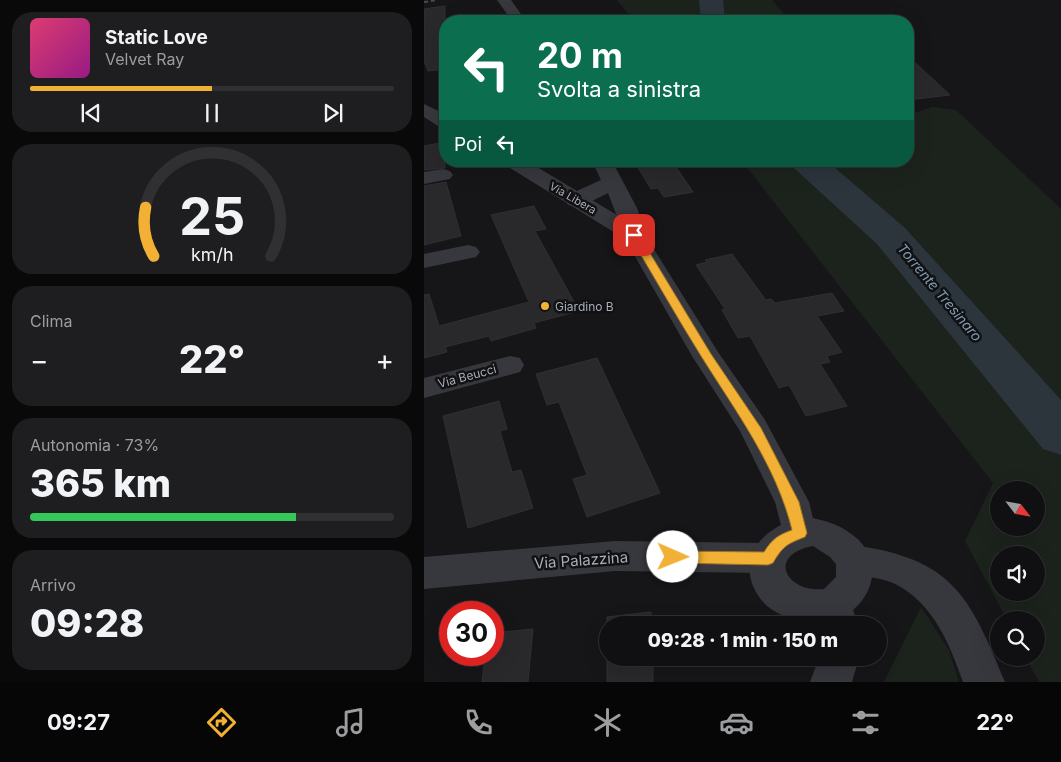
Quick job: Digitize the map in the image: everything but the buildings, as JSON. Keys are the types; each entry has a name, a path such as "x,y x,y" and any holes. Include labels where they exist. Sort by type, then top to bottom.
{"street":[{"path":"504,0 515,15"},
{"path":"424,109 439,118"},
{"name":"Via Libera","path":"522,167 634,235"},
{"path":"605,167 626,208 634,235 706,356 754,428 792,502 800,533"},
{"path":"576,200 613,183"},
{"path":"424,262 468,252"},
{"name":"Via Beucci","path":"424,388 510,364"},
{"path":"813,532 838,541 853,560 854,580 842,597 836,614 818,606 804,606 789,601 778,593 770,582 766,570 768,558 776,544 783,539 800,533 813,532"},
{"name":"Via Palazzina","path":"424,573 615,556 768,558"},
{"path":"853,560 879,562 921,579 948,605 967,639 984,682"},
{"path":"831,682 836,666"}],"shaded area":[{"path":"617,0 772,0 785,15 629,15"},
{"path":"932,107 956,110 1061,209 1061,682 1039,682 1030,666 1045,666 1045,611 1002,611 997,601 1045,601 1045,546 990,546 990,588 965,541 990,489 990,536 1045,536 1045,481 991,481 747,167 914,167 914,113"},
{"path":"921,607 949,650 959,682 884,682"}],"waterway":[{"name":"Torrente Tresinaro","path":"711,0 712,15"},
{"name":"Torrente Tresinaro","path":"813,167 891,236 1062,436"}],"railway":[{"path":"424,2 437,0"}],"place":[{"name":"Giardino B","path":"545,306"}],"route":[{"path":"634,235 706,356 754,428 796,511 800,533 791,535 776,544 768,558 673,557"}]}
